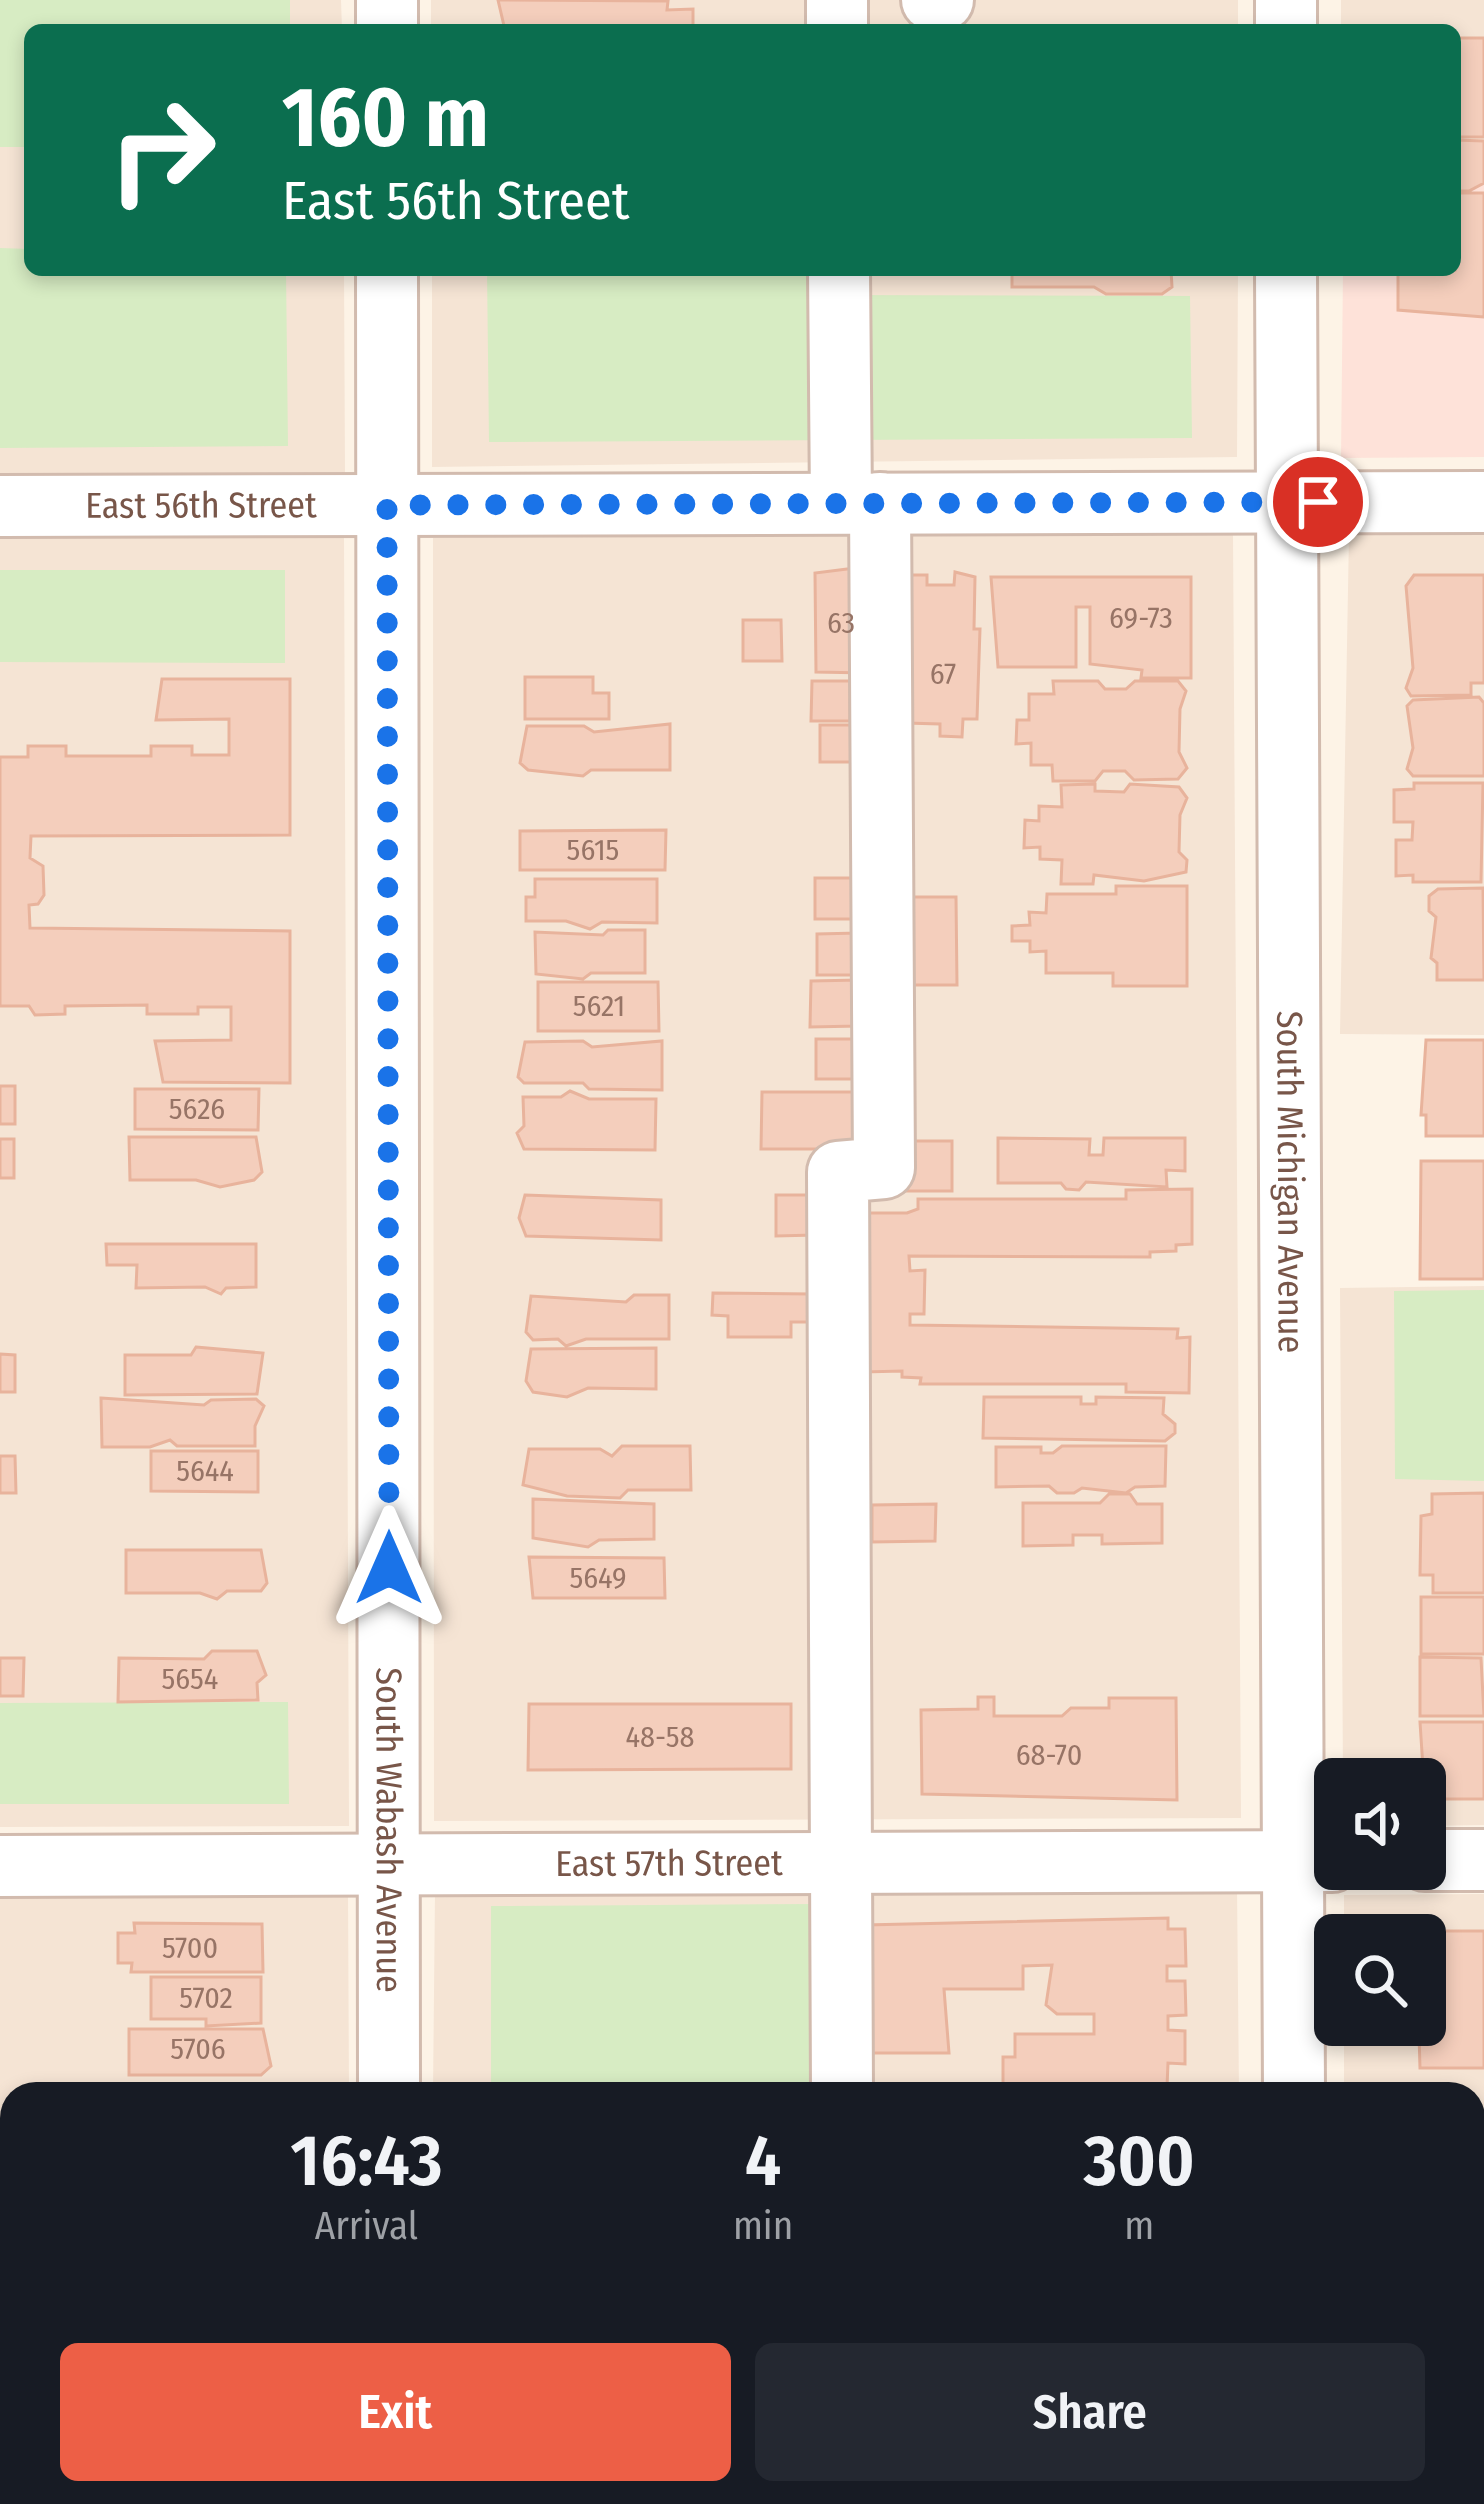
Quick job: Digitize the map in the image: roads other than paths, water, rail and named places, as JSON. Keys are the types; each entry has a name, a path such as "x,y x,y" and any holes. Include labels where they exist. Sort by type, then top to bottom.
{"street":[{"path":"932,0 943,0"},
{"name":"South Wabash Avenue","path":"386,276 389,2082"},
{"path":"840,276 861,503 884,1168 838,1172 842,2082"},
{"name":"South Michigan Avenue","path":"1286,276 1286,502 1314,1861 1295,2082"},
{"name":"East 56th Street","path":"0,506 1484,502"},
{"path":"1446,1860 1484,1860"},
{"name":"East 57th Street","path":"0,1866 1314,1861"}]}
